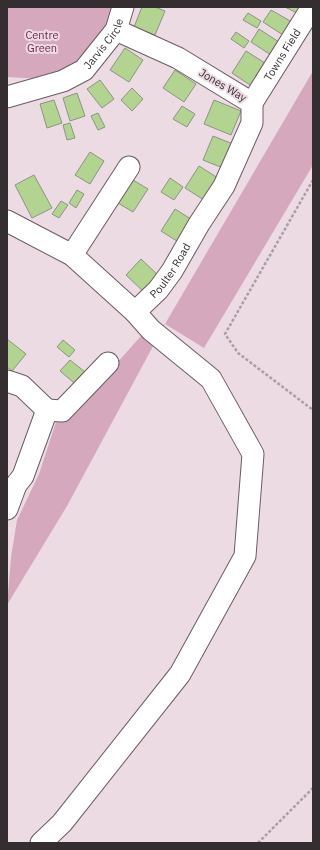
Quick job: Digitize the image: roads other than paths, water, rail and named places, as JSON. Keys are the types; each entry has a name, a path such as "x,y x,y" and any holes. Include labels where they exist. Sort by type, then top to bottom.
{"street":[{"name":"Jarvis Circle","path":"7,97 63,81 84,70 116,30 123,7"},
{"name":"Towns Field","path":"252,103 312,7"},
{"name":"Jones Way","path":"116,30 178,58 252,103 252,123 246,137 224,186 199,224"},
{"path":"72,255 128,167"},
{"path":"7,221 72,255 135,312 151,330 211,379 253,454 245,556 180,674 62,823 41,843"},
{"name":"Poulter Road","path":"135,312 158,290 172,272 199,224"},
{"path":"7,381 22,386 47,410 62,411 108,363"},
{"path":"7,508 16,486 23,476 47,410"}],"park label":[{"name":"Centre Green","path":"42,41"}]}
